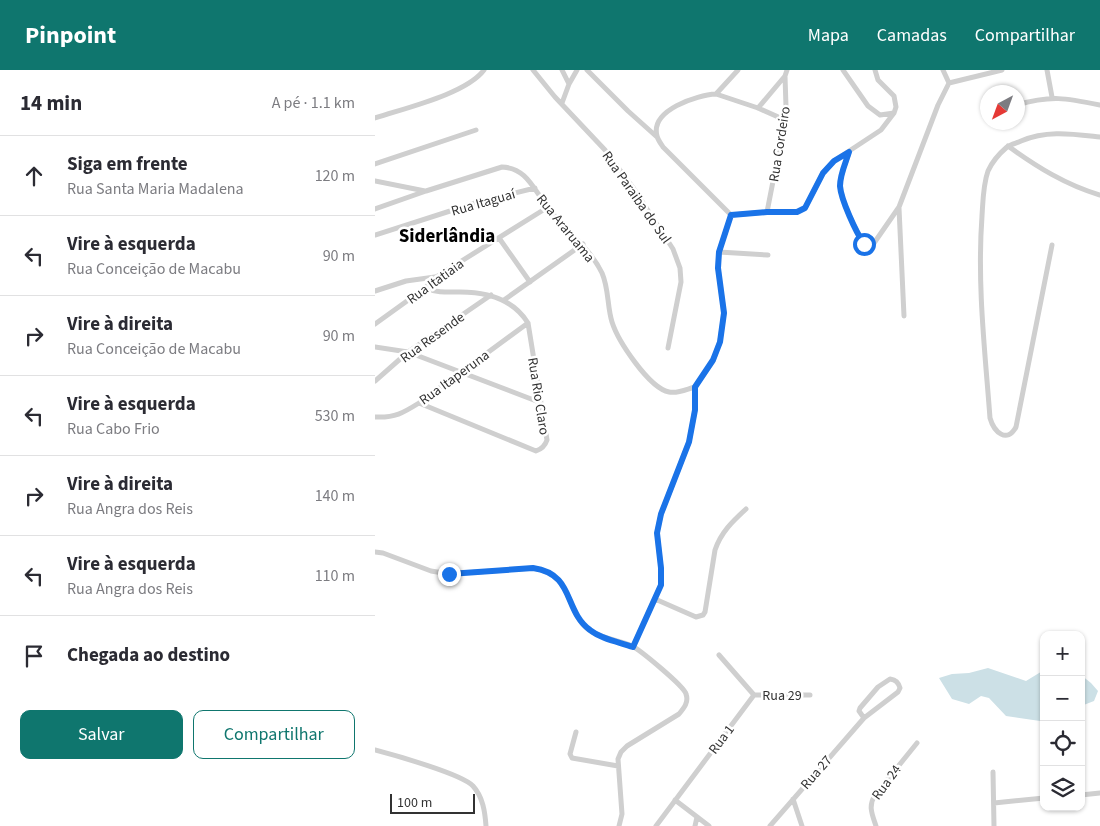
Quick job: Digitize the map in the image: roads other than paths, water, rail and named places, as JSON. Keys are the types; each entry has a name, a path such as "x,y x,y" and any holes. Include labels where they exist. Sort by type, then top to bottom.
{"street":[{"path":"375,118 461,89 484,70"},
{"name":"Rua Paraiba do Sul","path":"533,70 605,150 634,189 673,249 680,268 681,282 668,348"},
{"path":"561,70 569,84"},
{"path":"561,103 577,70"},
{"path":"587,70 657,137 663,147 731,215 797,212 805,208 823,173 834,161 881,130 893,113 896,107 894,96 878,80 875,70"},
{"path":"716,94 738,70"},
{"path":"843,70 868,106 880,115 893,113"},
{"path":"943,70 949,83"},
{"path":"849,152 840,186 845,204 864,244 868,246 875,243 899,207 938,105 949,83 1002,70"},
{"path":"1047,70 1051,97"},
{"name":"Rua Cordeiro","path":"758,108 786,73"},
{"name":"Rua Cordeiro","path":"767,212 785,120 786,73"},
{"path":"657,137 657,127 660,119 666,112 689,100 705,95 716,94 758,108 785,120"},
{"path":"1025,103 1051,97 1100,104"},
{"path":"375,164 476,130"},
{"path":"1052,245 1016,427 1008,436 1003,435 992,426 990,418 980,293 980,239 984,188 989,170 999,155 1009,146 1030,137 1063,133 1100,137"},
{"path":"1009,146 1033,164 1069,183 1100,195"},
{"name":"Rua Araruama","path":"375,209 502,167 513,168 523,174 548,207 583,244 601,273 607,290 609,310 613,324 629,356 658,387 668,392 677,392 695,387"},
{"path":"375,181 426,191"},
{"name":"Rua Itaguaí","path":"375,235 475,204 535,188"},
{"name":"Rua Itatiaia","path":"375,324 425,288 436,277 548,207"},
{"path":"899,207 904,316"},
{"path":"633,647 661,585 657,533 661,514 689,442 695,410 695,387 713,360 720,342 724,313 718,268 719,252 731,215"},
{"path":"499,238 530,282"},
{"path":"504,300 583,244"},
{"path":"719,252 768,255"},
{"path":"375,290 406,281 436,277"},
{"path":"425,288 437,292 491,295 504,300 523,315 528,323"},
{"name":"Rua Resende","path":"375,381 408,352 491,295"},
{"name":"Rua Itaperuna","path":"375,417 392,417 419,403 528,323"},
{"name":"Rua Rio Claro","path":"419,403 536,450 541,449 547,440 539,402 528,323"},
{"path":"375,347 408,352 539,402"},
{"path":"655,599 696,617 703,615 718,540 724,531 746,509"},
{"path":"375,552 383,553 431,571 449,574 533,568 546,570 555,575 563,586 579,620 589,630 600,636 633,647 679,684 686,692 687,700 684,708 679,714 627,746 621,752 618,759 617,766 622,814 619,826"},
{"path":"719,655 754,695"},
{"path":"890,679 899,683 900,688 898,692 863,718 859,711 860,708 878,687 890,679"},
{"name":"Rua 29","path":"754,695 810,695"},
{"name":"Rua 1","path":"656,826 754,695"},
{"name":"Rua 27","path":"770,826 863,718"},
{"path":"576,732 570,754 572,758 617,766"},
{"name":"Rua 24","path":"876,826 870,808 871,802 917,743"},
{"path":"375,750 401,756 467,781 479,794 487,826"},
{"path":"993,772 994,826"},
{"path":"1085,795 1100,793"},
{"path":"994,803 1040,798"},
{"path":"793,799 802,826"},
{"path":"675,800 709,826"},
{"path":"695,826 697,817"}],"district":[{"name":"Siderlândia","path":"447,235"}]}
